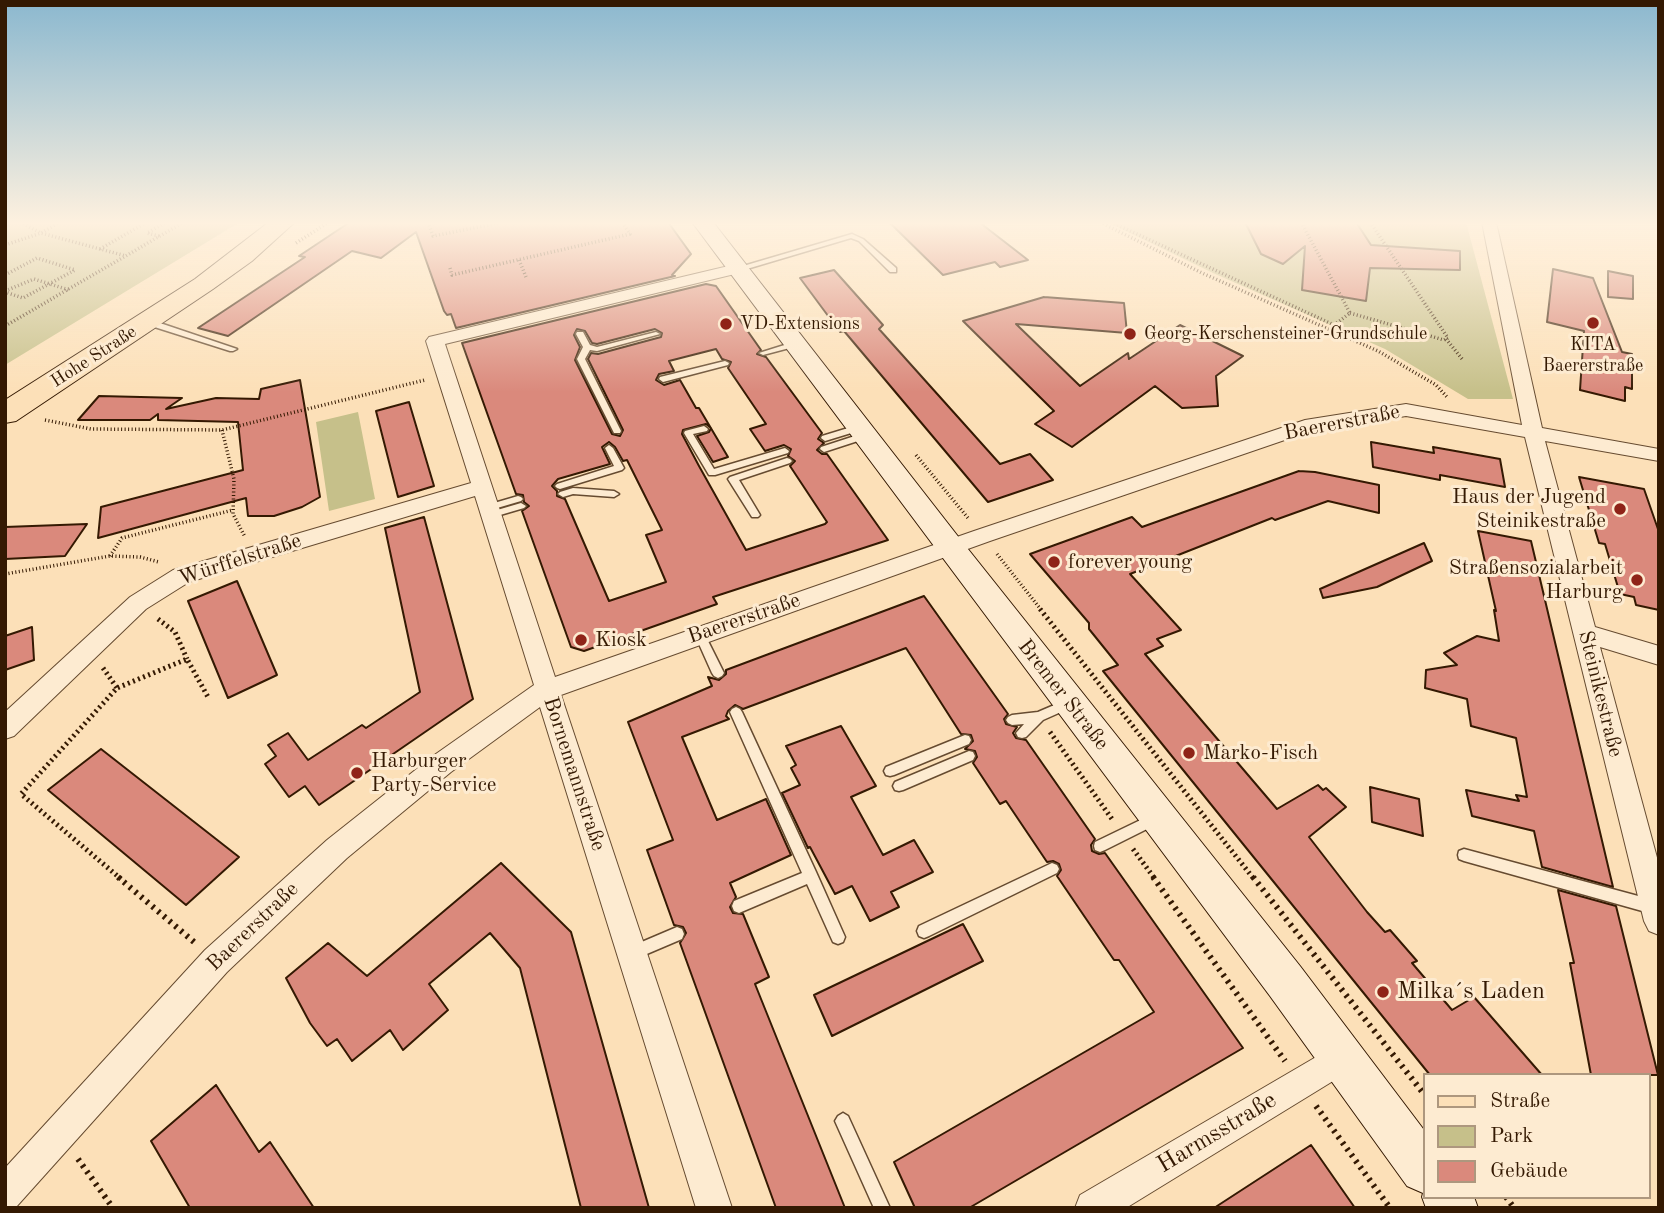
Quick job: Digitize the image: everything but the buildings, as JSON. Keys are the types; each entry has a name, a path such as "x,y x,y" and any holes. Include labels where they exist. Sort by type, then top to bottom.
{"main road":[{"name":"Hohe Straße","path":"5,414 210,279"},
{"name":"Bremer Straße","path":"743,279 779,348 843,438 949,547 1054,710 1157,817 1285,981 1340,1059 1422,1166"}],"street":[{"name":"Bornemannstraße","path":"697,279 569,313 435,341 714,1208"},
{"name":"Steinikestraße","path":"1501,279 1533,431 1657,914"},
{"name":"Baererstraße","path":"5,1194 216,961 337,849 442,764 546,690 949,547 1305,426 1406,410 1659,455"},
{"name":"Würffelstraße","path":"5,728 138,603 181,576 253,554 486,503"},
{"path":"1584,633 1659,656"},
{"name":"Harmsstraße","path":"1093,1208 1340,1059"}],"lane":[{"path":"148,322 233,349"},
{"path":"580,334 587,347"},
{"path":"587,347 597,349 656,334"},
{"path":"587,347 581,359 617,431"},
{"path":"663,379 725,363"},
{"path":"704,429 688,433 712,472 786,456 733,480 755,515"},
{"path":"609,448 620,468 562,490 614,494"},
{"path":"486,503 519,502"},
{"path":"700,635 718,673"},
{"path":"1012,720 1054,710"},
{"path":"1022,733 1054,710"},
{"path":"736,712 838,937"},
{"path":"890,771 965,740"},
{"path":"900,786 969,756"},
{"path":"1100,846 1157,817"},
{"path":"1464,855 1657,914"},
{"path":"924,931 1052,869"},
{"path":"739,906 811,876"},
{"path":"632,953 677,934"},
{"path":"843,1121 882,1208"}],"path":[{"path":"5,292 34,279 69,289"},
{"path":"5,292 23,298 60,279"},
{"path":"5,326 87,279"},
{"path":"1214,279 1378,351 1436,385 1455,405 1457,418"},
{"path":"1232,279 1334,326"},
{"path":"1331,279 1350,313 1447,339"},
{"path":"1407,279 1463,360"},
{"path":"1329,330 1350,313"},
{"path":"43,420 91,429 222,430 446,375"},
{"path":"222,430 234,479 233,510 253,554"},
{"path":"110,556 122,538 233,510"},
{"path":"994,551 1422,1091"},
{"path":"5,574 110,556 140,557 157,561 181,576"},
{"path":"163,623 175,632 208,697"},
{"path":"187,659 117,688 21,794 216,961"},
{"path":"1054,710 1123,834 1390,1208"},
{"path":"59,1133 113,1208"}],"green space":[{"path":"5,279 147,279 5,365"},
{"path":"1226,279 1481,279 1513,399 1468,399 1385,349"},
{"path":"358,412 375,499 329,511 316,422"}],"place":[{"name":"KITA Baererstraße","path":"1593,323"},
{"name":"VD-Extensions","path":"726,324"},
{"name":"Georg-Kerschensteiner-Grundschule","path":"1130,334"},
{"name":"Haus der Jugend Steinikestraße","path":"1620,509"},
{"name":"forever young","path":"1054,562"},
{"name":"Straßensozialarbeit Harburg","path":"1637,580"},
{"name":"Kiosk","path":"581,640"},
{"name":"Marko-Fisch","path":"1189,753"},
{"name":"Harburger Party-Service","path":"357,773"},
{"name":"Milka´s Laden","path":"1383,992"}]}
